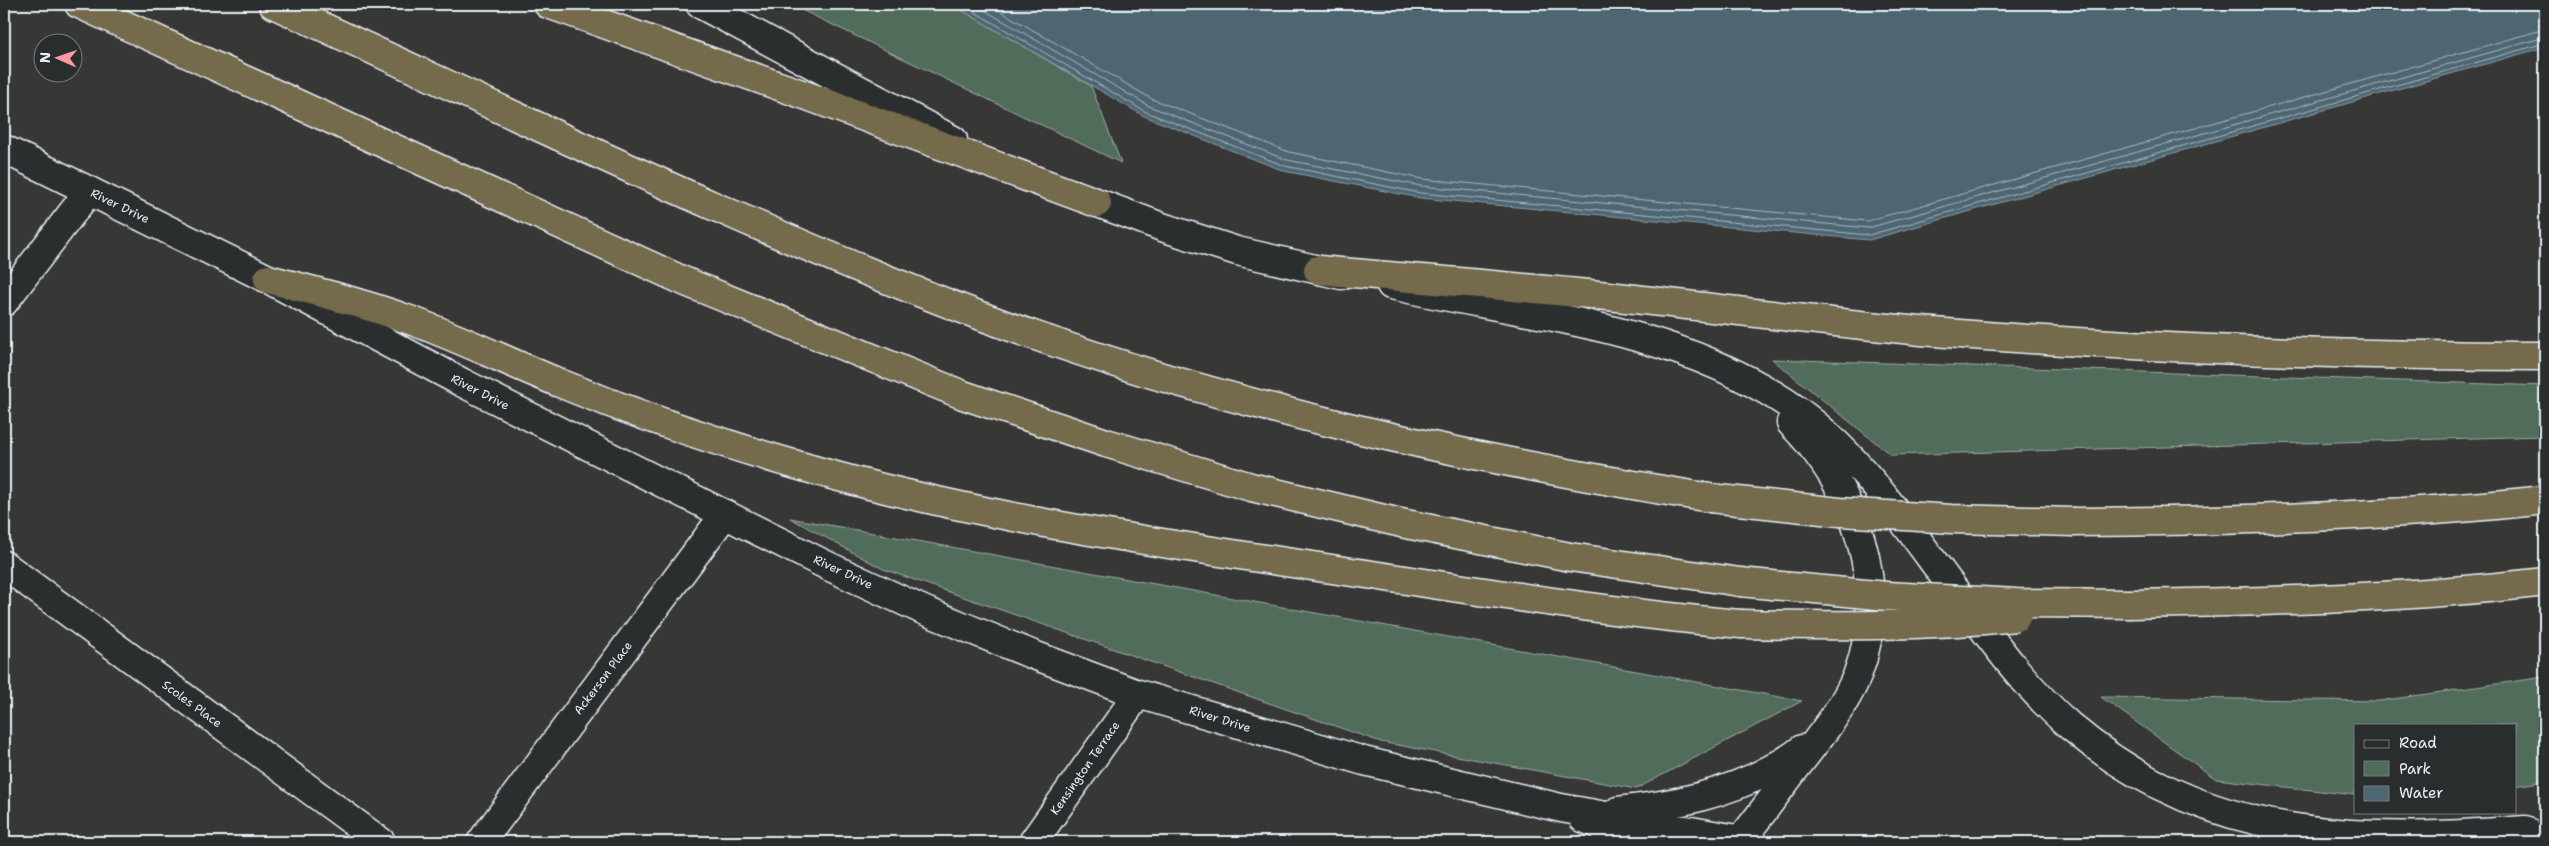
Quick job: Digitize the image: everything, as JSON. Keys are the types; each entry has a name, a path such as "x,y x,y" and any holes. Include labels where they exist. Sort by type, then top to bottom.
{"highway":[{"path":"79,4 686,282 963,395 1106,443 1233,481 1354,512 1570,557 1740,582 1915,598 2017,603 2271,602 2382,596 2545,582"},
{"path":"273,4 719,208 856,267 1000,323 1130,367 1271,409 1416,444 1563,474 1710,498 1840,512 1952,519 2074,522 2200,521 2350,516 2545,500"},
{"path":"548,4 810,96 1097,203"},
{"path":"1318,270 1624,298 1919,330 2050,340 2289,352 2545,356"},
{"path":"268,279 339,297 406,319 562,384 720,441 800,466 887,489 1054,525 1175,546 1653,616 1741,624 1844,626 1946,624 2130,604"}],"main road":[{"path":"700,4 931,129 1011,169 1097,203 1236,251 1318,270 1584,324 1690,354 1734,372 1777,397 1828,435 1867,476 1989,637 2026,681 2068,724 2112,759 2166,788 2216,810 2270,826 2327,833 2450,836 2535,829"},
{"name":"River Drive","path":"4,149 268,279 460,382 725,514 924,610 1031,654 1138,694 1364,761 1561,808 1744,842"},
{"path":"4,302 89,191"},
{"path":"1690,354 1736,379 1776,409 1814,446 1841,491 1862,536 1870,583 1868,633 1857,676 1834,719 1744,842"},
{"name":"Ackerson Place","path":"481,842 725,514"},
{"name":"Scoles Place","path":"4,565 381,842"},
{"name":"Kensington Terrace","path":"1033,842 1138,694"},
{"path":"1561,808 1612,811 1660,806 1709,795 1755,778 1796,755 1834,719"},
{"path":"1561,808 1598,824 1617,842"},
{"path":"2478,842 2535,829"}],"green space":[{"path":"789,4 951,4 1091,86 1121,163"},
{"path":"1772,359 2545,386 2545,436 1891,455"},
{"path":"790,518 1802,701 1636,789 1381,742 883,569"},
{"path":"2545,677 2545,781 2516,786 2516,724 2354,724 2354,795 2216,779 2101,697 2379,701"}],"water":[{"path":"951,4 2545,4 2545,47 1869,240 1420,198 1284,171 1144,116"}]}
